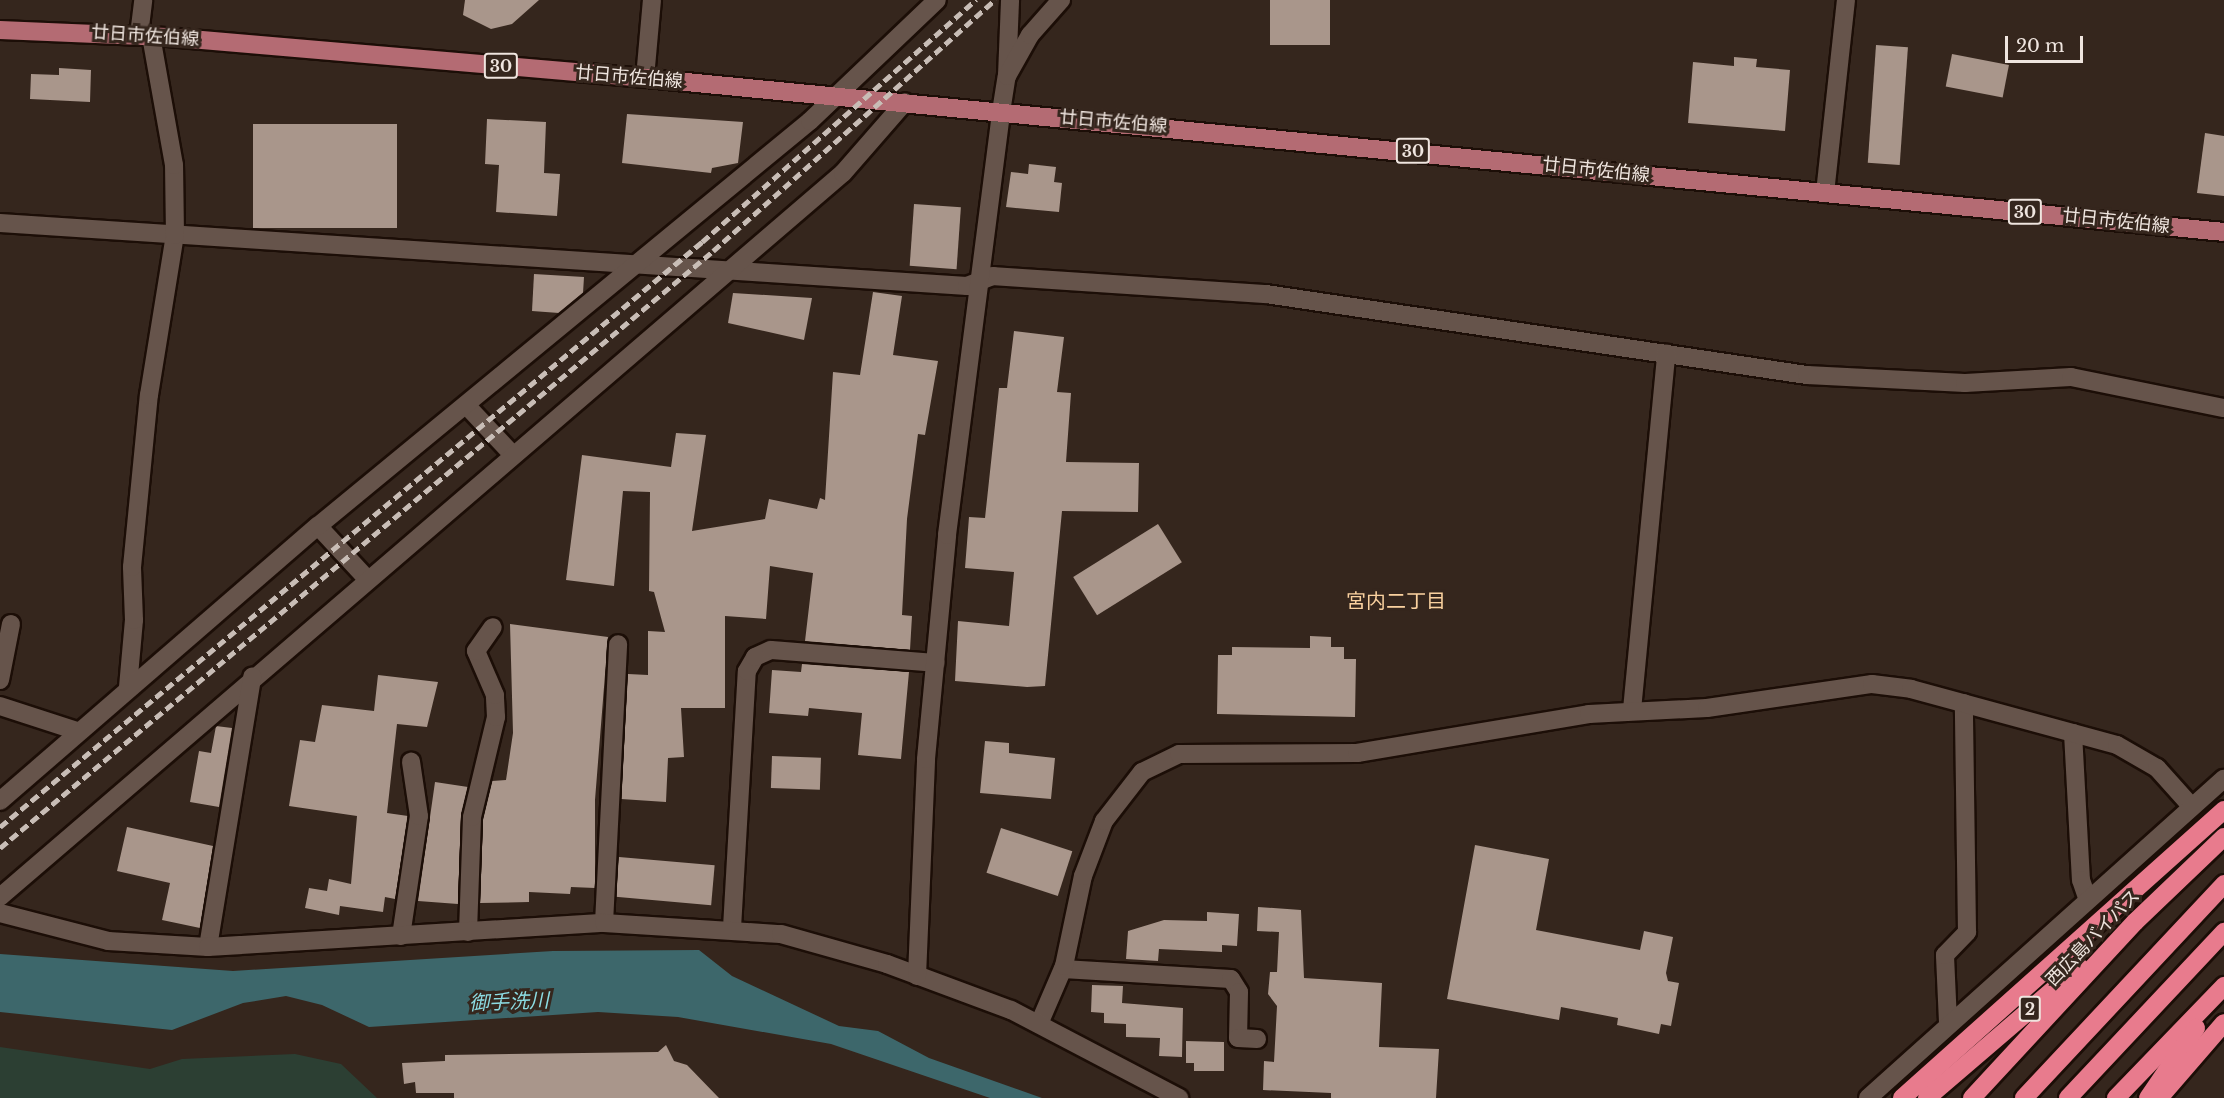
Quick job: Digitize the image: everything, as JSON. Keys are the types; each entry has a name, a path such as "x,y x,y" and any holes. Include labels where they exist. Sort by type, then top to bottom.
{"highway":[{"path":"1902,1098 2224,810"},
{"name":"西広島バイパス","path":"1972,1098 2135,922 2224,837"},
{"path":"2024,1098 2178,930 2224,884"},
{"name":"2","path":"1927,1098 2135,922"},
{"path":"2068,1098 2224,932"},
{"path":"2116,1098 2224,986"},
{"path":"2148,1098 2224,990"},
{"path":"2158,1098 2224,1023"}],"main road":[{"name":"廿日市佐伯線","path":"0,30 145,35 645,78 2224,232"}],"street":[{"path":"128,687 132,567 148,407 175,235 174,165 145,35 143,0"},
{"path":"645,78 652,0"},
{"path":"0,801 77,731 318,526 643,262 838,96 937,0"},
{"path":"917,976 935,663 1007,76 1010,0"},
{"path":"1007,76 1030,35 1061,0"},
{"path":"1825,193 1846,0"},
{"path":"0,897 252,677 849,167 905,102"},
{"path":"0,223 643,262 967,286 993,276 1266,294 1807,375 1965,383 2071,377 2224,408"},
{"path":"1632,710 1666,354"},
{"path":"466,405 513,455"},
{"path":"318,526 367,579"},
{"path":"0,680 11,624"},
{"path":"468,932 472,817 496,717 495,695 476,651 494,627"},
{"path":"604,923 618,644"},
{"path":"732,928 747,671 755,657 771,650 935,663"},
{"path":"208,947 252,677"},
{"path":"1039,1024 1063,969 1095,839 1134,779 1159,760 1190,752 1349,754 1632,710 1719,707 1846,684 1898,687 2073,733 2133,753 2163,774 2192,807"},
{"path":"1948,1022 1945,955 1967,932 1964,703"},
{"path":"0,706 77,731"},
{"path":"2073,733 2081,880 2087,897"},
{"path":"401,936 419,816 411,762"},
{"path":"1868,1098 1948,1022 2087,897 2224,779"},
{"path":"0,913 108,941 208,947 604,923 732,928 813,942 917,976 1039,1024 1179,1098"},
{"path":"1063,969 1232,979 1239,992 1238,1038 1257,1039"}],"green space":[{"path":"0,1047 150,1069 182,1059 295,1054 341,1064 377,1098 0,1098"}],"water":[{"name":"御手洗川","path":"699,950 732,976 839,1026 878,1031 929,1058 1042,1098 990,1098 831,1044 678,1017 598,1012 369,1027 322,1005 286,996 243,1003 172,1030 0,1012 0,954 233,971 553,951"}],"building":[{"path":"465,0 539,0 512,24 491,29 463,15"},
{"path":"1270,0 1330,0 1330,45 1270,45"},
{"path":"1876,45 1908,47 1900,165 1868,163"},
{"path":"1952,54 2009,65 2003,97 1946,86"},
{"path":"1734,57 1757,59 1756,67 1790,70 1785,131 1688,123 1693,62 1734,66"},
{"path":"59,68 91,70 90,102 30,99 31,74 59,75"},
{"path":"627,114 743,122 738,163 712,168 711,173 622,163"},
{"path":"487,119 546,122 544,173 560,174 557,216 496,212 499,165 485,164"},
{"path":"253,124 397,124 397,228 253,228"},
{"path":"2205,133 2224,136 2224,196 2197,193"},
{"path":"1029,164 1056,167 1054,182 1062,183 1059,212 1006,207 1011,172 1028,174"},
{"path":"914,204 961,207 957,269 910,266"},
{"path":"534,274 584,277 583,293 559,313 532,311"},
{"path":"873,292 902,296 893,355 938,361 925,435 918,434 907,519 902,615 912,616 910,650 805,641 813,573 770,566 766,619 725,616 725,708 681,708 684,757 668,758 666,802 621,799 628,674 648,675 648,631 665,632 654,592 649,591 650,492 623,491 614,586 566,580 582,455 671,467 676,433 706,435 692,531 765,519 769,499 817,509 820,498 825,500 833,372 860,375"},
{"path":"733,293 812,298 804,340 728,323"},
{"path":"1014,331 1064,337 1057,392 1071,393 1066,462 1139,463 1138,512 1062,511 1045,686 1027,687 955,681 958,621 1009,626 1014,572 965,568 969,517 985,518 999,388 1007,388"},
{"path":"1158,524 1182,562 1097,615 1073,577"},
{"path":"510,624 608,637 595,800 595,888 571,887 570,894 529,892 529,902 480,903 483,819 492,781 506,780 513,733"},
{"path":"1310,636 1331,637 1331,647 1344,647 1344,659 1356,659 1355,717 1217,714 1218,655 1232,655 1232,647 1310,648"},
{"path":"802,664 909,672 901,759 858,755 862,713 809,708 808,716 769,713 772,670 801,672"},
{"path":"378,675 438,682 427,727 397,724 387,813 408,816 395,899 385,897 383,912 340,906 339,915 305,908 309,888 327,891 329,879 351,884 357,816 289,806 300,740 315,742 322,705 374,711"},
{"path":"216,726 232,728 219,807 190,802 199,751 211,753"},
{"path":"985,741 1009,743 1009,753 1055,758 1051,799 980,793"},
{"path":"772,756 821,758 820,790 771,788"},
{"path":"435,782 468,787 461,816 458,904 418,901"},
{"path":"127,827 213,846 200,928 162,920 170,883 117,871"},
{"path":"1001,828 1072,851 1058,896 986,873"},
{"path":"1475,845 1549,859 1536,930 1640,950 1644,931 1673,937 1666,973 1668,981 1679,983 1671,1026 1661,1024 1659,1034 1617,1025 1618,1018 1561,1007 1559,1020 1447,999"},
{"path":"619,857 715,865 711,905 616,897"},
{"path":"1258,907 1301,910 1304,978 1382,983 1379,1047 1439,1049 1436,1098 1331,1098 1331,1093 1263,1090 1264,1061 1274,1062 1277,1006 1268,994 1270,972 1277,972 1279,932 1257,931"},
{"path":"1207,912 1239,914 1237,946 1222,945 1222,952 1159,949 1158,961 1126,959 1128,931 1164,920 1207,921"},
{"path":"1092,985 1123,986 1122,1003 1183,1008 1182,1057 1159,1056 1160,1038 1126,1037 1126,1024 1104,1023 1104,1013 1091,1012"},
{"path":"1186,1041 1224,1042 1224,1071 1194,1071 1194,1063 1186,1063"},
{"path":"666,1045 674,1061 687,1065 719,1098 454,1098 454,1093 416,1093 415,1082 404,1084 402,1063 445,1061 445,1055 658,1052"}],"railway":[{"path":"0,827 702,242 976,0"},
{"path":"0,848 713,251 995,0"}],"district":[{"name":"宮内二丁目","path":"1396,601"}]}
